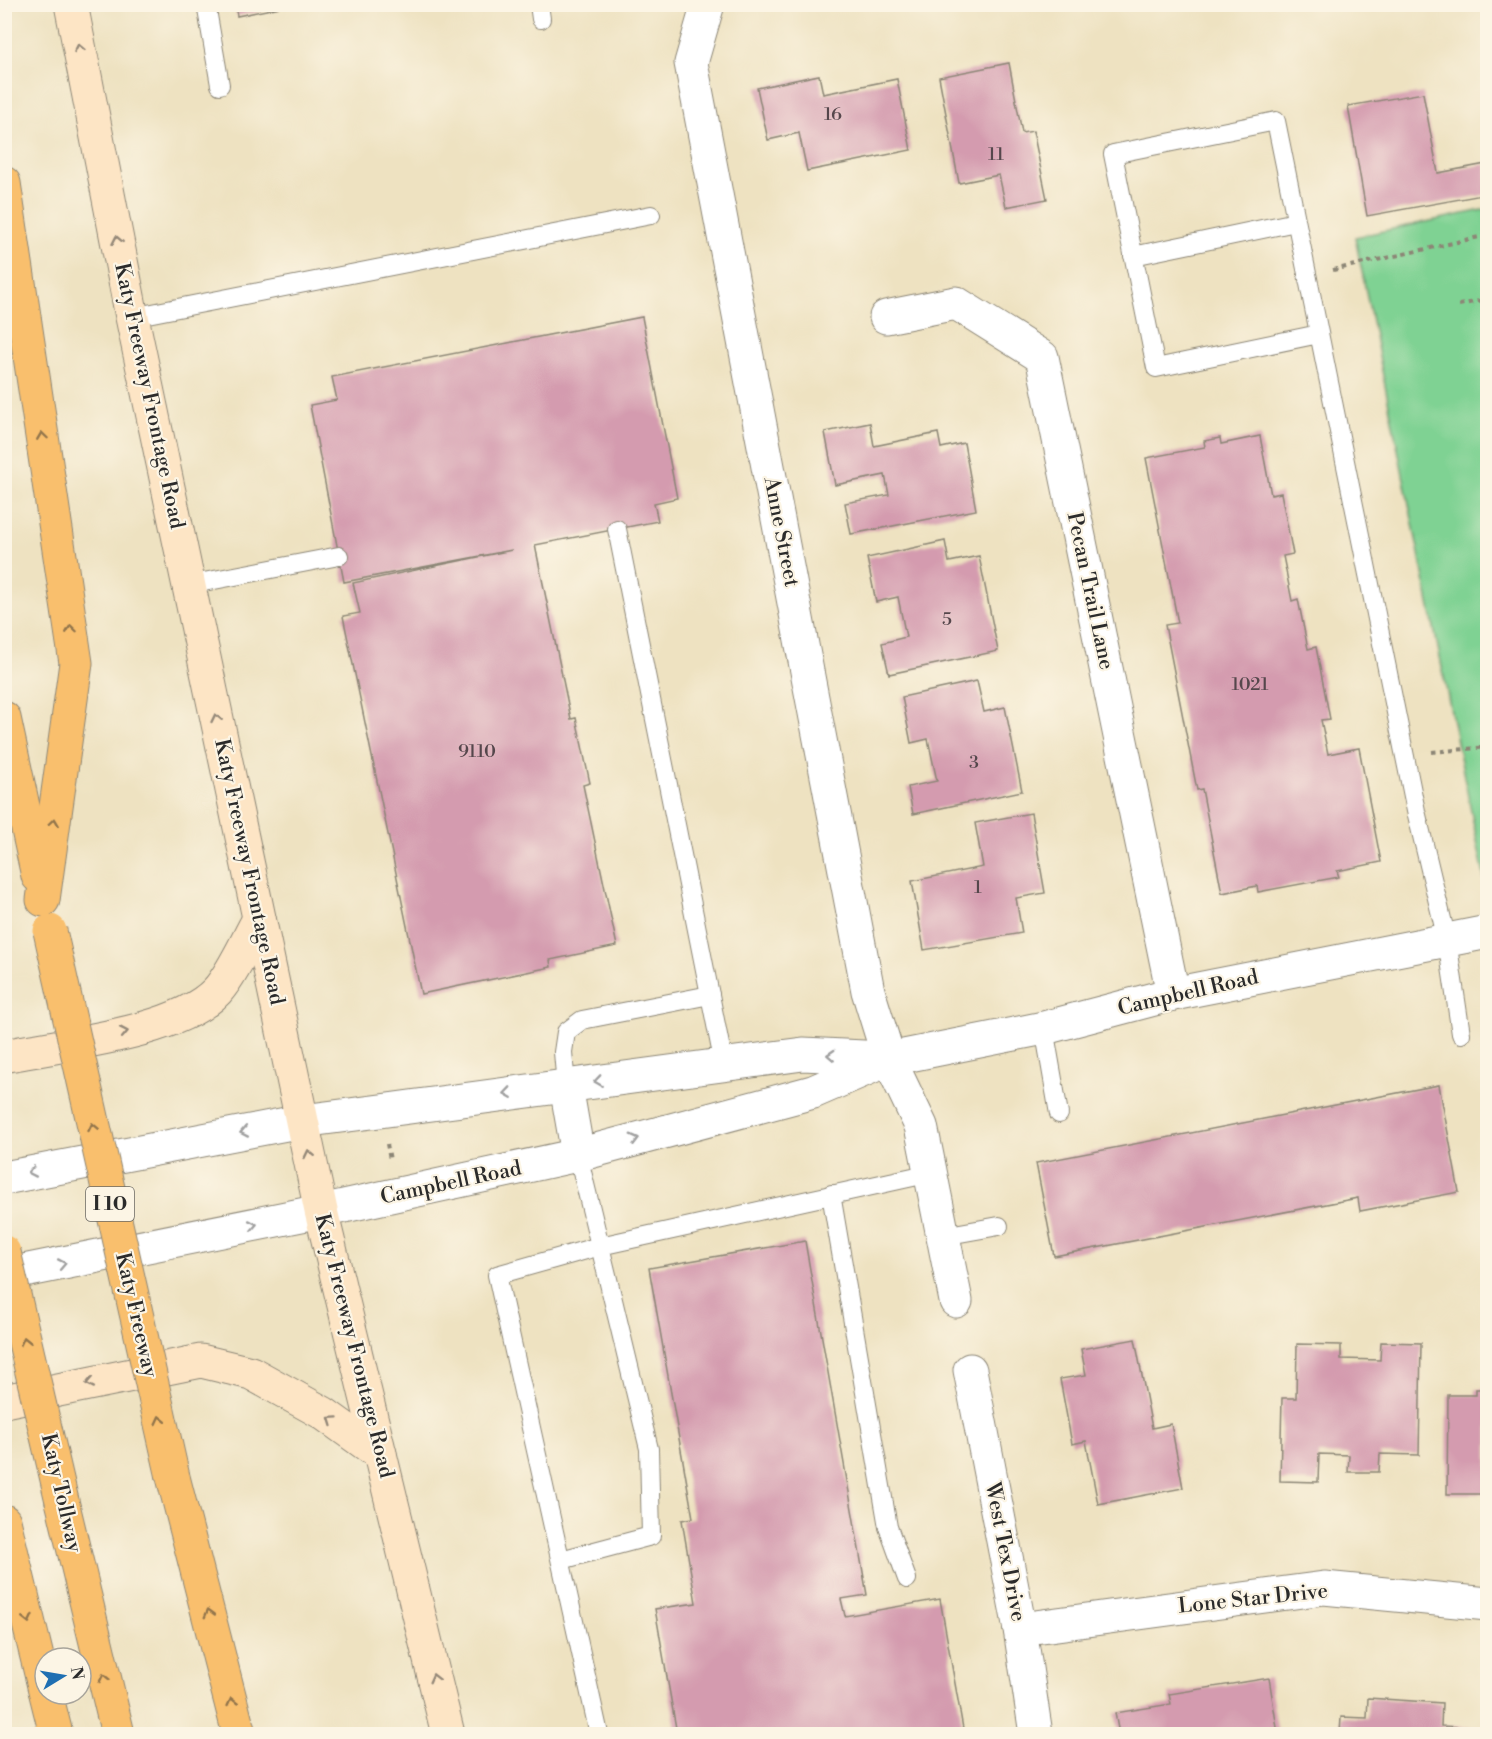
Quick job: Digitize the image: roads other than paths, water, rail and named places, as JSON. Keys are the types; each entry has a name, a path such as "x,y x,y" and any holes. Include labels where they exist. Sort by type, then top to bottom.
{"highway":[{"path":"4,183 76,663 47,916"},
{"name":"Katy Freeway","path":"4,718 173,1477 239,1734"},
{"name":"Katy Tollway","path":"4,1252 118,1734"},
{"path":"4,1521 34,1646"},
{"path":"49,1706 56,1734"}],"main road":[{"name":"Katy Freeway Frontage Road","path":"71,4 132,317 321,1211 448,1734"},
{"path":"4,1056 154,1026 195,1008 218,990 259,920"},
{"path":"4,1401 201,1361 251,1373 323,1413 380,1454"}],"street":[{"name":"Anne Street","path":"708,4 692,63 868,991 889,1059"},
{"name":"Pecan Trail Lane","path":"886,317 956,303 1042,357 1173,994"},
{"name":"Campbell Road","path":"4,1275 321,1211 578,1155 813,1092 889,1059 1044,1028 1173,994 1488,932"},
{"name":"Campbell Road","path":"4,1178 302,1121 803,1054 889,1059"},
{"path":"889,1059 921,1126 956,1301"},
{"path":"566,1086 578,1155"},
{"name":"West Tex Drive","path":"970,1370 1020,1629 1036,1734"},
{"name":"Lone Star Drive","path":"1020,1629 1324,1588 1488,1604"}],"lane":[{"path":"206,4 220,85"},
{"path":"1319,334 1156,368 1113,154 1276,121 1405,756 1447,940 1461,1034"},
{"path":"132,317 651,214"},
{"path":"1133,256 1296,222"},
{"path":"617,529 724,1065"},
{"path":"188,585 339,556"},
{"path":"566,1086 564,1052 567,1032 582,1020 710,995"},
{"path":"1044,1028 1059,1114"},
{"path":"561,1560 651,1536 649,1449 578,1155"},
{"path":"599,1734 497,1275 600,1246 931,1173"},
{"path":"831,1194 888,1527 908,1579"},
{"path":"943,1236 999,1226"}]}
